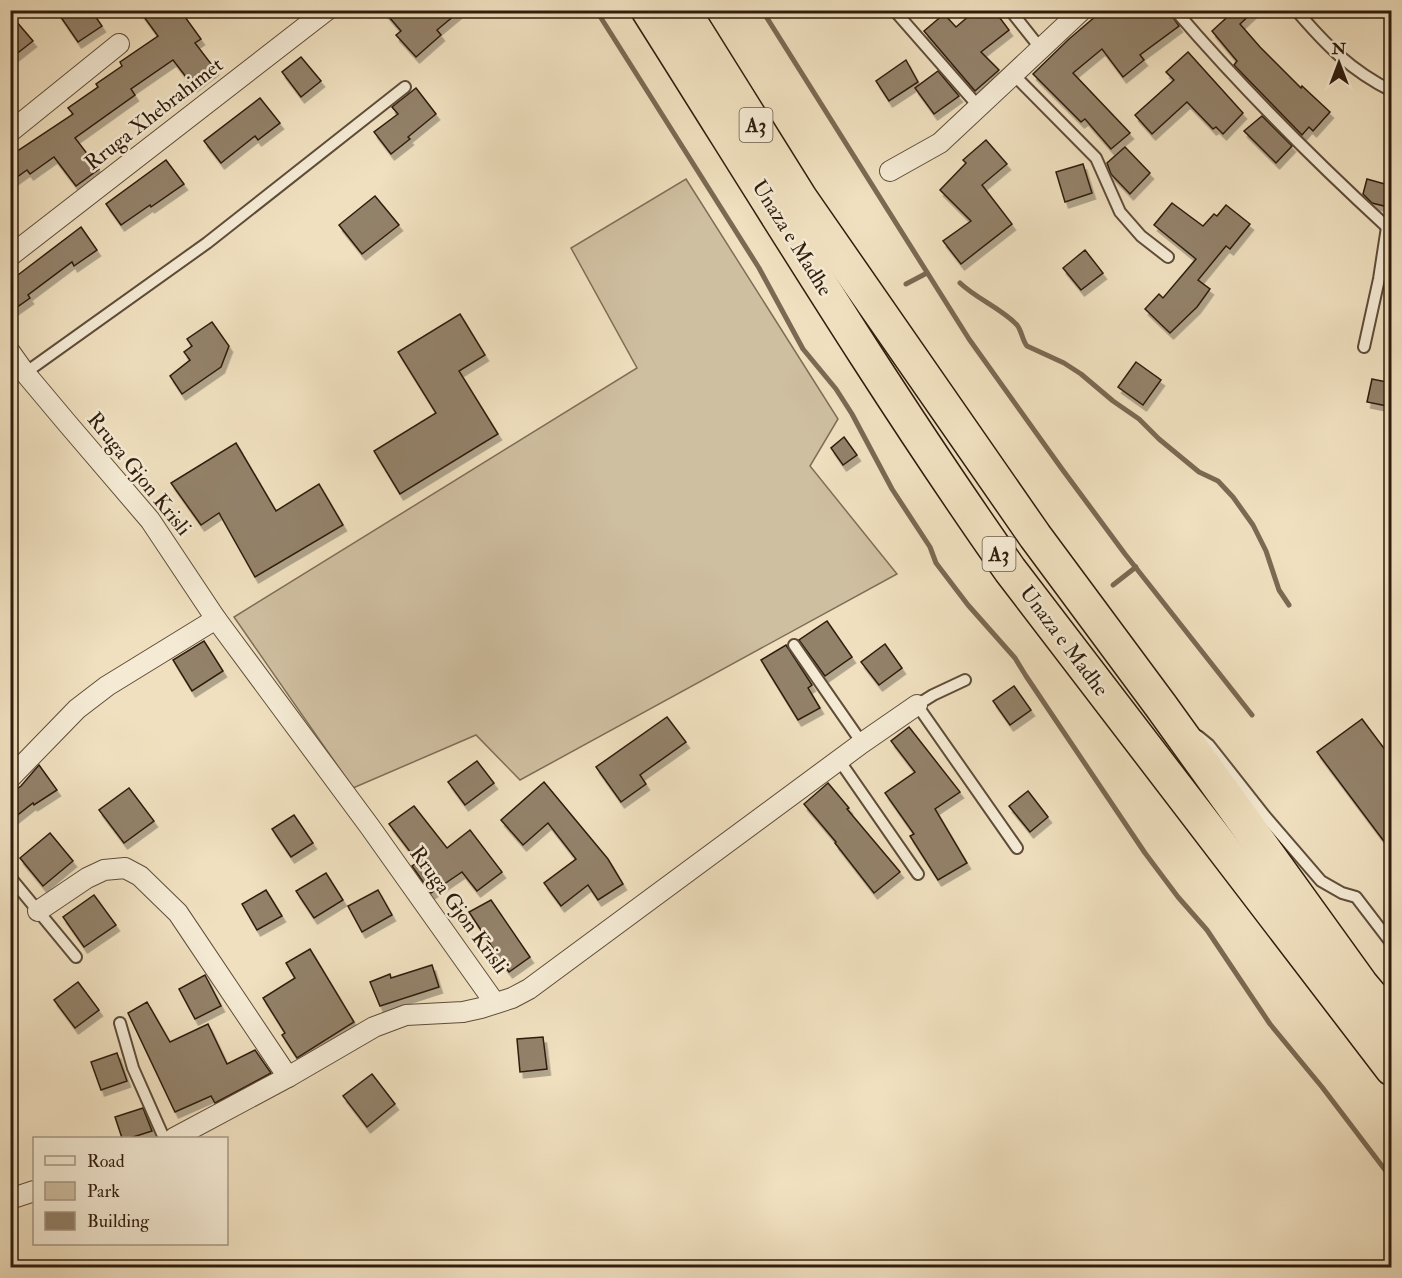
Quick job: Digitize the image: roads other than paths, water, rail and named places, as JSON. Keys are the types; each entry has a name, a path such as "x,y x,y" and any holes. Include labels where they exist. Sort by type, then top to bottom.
{"highway":[{"name":"Unaza e Madhe","path":"648,10 911,425 990,542 1392,1069"},
{"name":"Unaza e Madhe","path":"683,10 808,208 1035,536 1161,706 1354,975 1392,1021"},
{"path":"700,10 710,52"}],"street":[{"name":"Rruga Xhebrahimet","path":"10,256 327,10"},
{"path":"890,171 940,143 1082,10"},
{"path":"10,132 119,44"},
{"name":"Rruga Gjon Krisli","path":"10,352 25,373 150,520 216,619 370,827 495,1003 512,998 549,975 645,901 917,705"},
{"path":"10,778 77,709 107,686 216,619"},
{"path":"38,911 87,878 104,870 125,867 140,876 178,913 288,1077"},
{"path":"176,1137 288,1077 374,1027 406,1015 463,1012 495,1003"},
{"path":"10,1199 33,1191"}],"lane":[{"path":"894,10 979,107"},
{"path":"1010,10 1041,49"},
{"path":"1174,10 1208,49 1290,134 1389,222 1364,347"},
{"path":"1296,10 1340,58 1371,81 1392,91"},
{"path":"1014,75 1096,158 1120,212 1142,236 1168,257"},
{"path":"25,373 207,243 405,87"},
{"path":"794,645 862,743"},
{"path":"965,680 917,705 1017,848"},
{"path":"1161,706 1209,745 1265,816 1321,881 1341,893 1356,897 1392,944"},
{"path":"839,760 918,874"},
{"path":"10,877 76,957"},
{"path":"120,1023 133,1068 164,1137"}],"waterway":[{"path":"596,10 759,268 803,349 836,389 852,414 892,489 930,547 936,563 968,605 1015,658 1145,853 1178,897 1207,930 1270,1024 1322,1087 1392,1179"},
{"path":"762,10 969,339 1125,554 1252,715"},
{"path":"906,284 927,273"},
{"path":"960,283 1011,319 1019,327 1027,346 1064,363 1081,374 1139,419 1199,472 1218,481 1253,525 1266,551 1279,590 1289,605"},
{"path":"1113,585 1136,567"}]}
